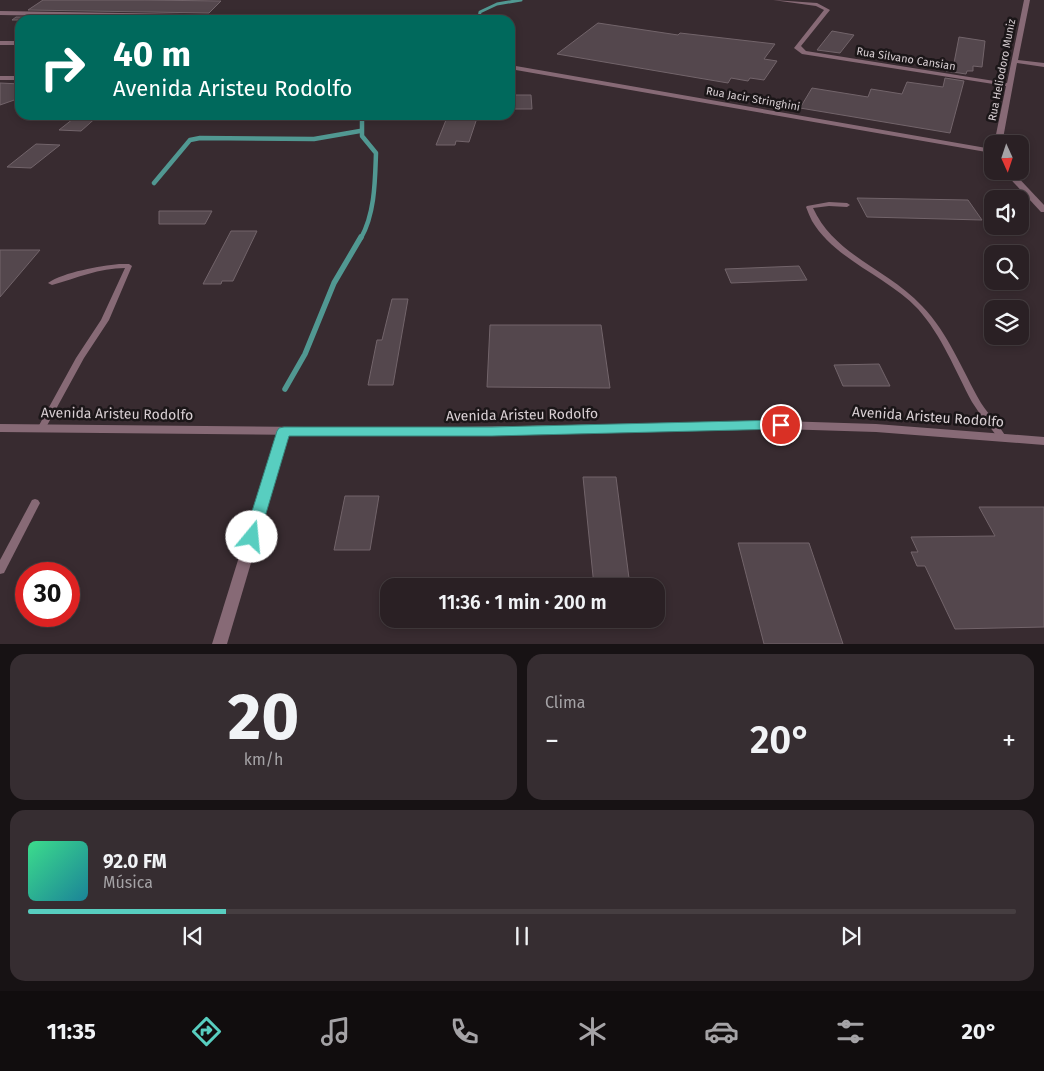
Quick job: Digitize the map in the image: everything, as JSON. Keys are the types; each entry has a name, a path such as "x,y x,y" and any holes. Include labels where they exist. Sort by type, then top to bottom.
{"street":[{"name":"Rua Silvano Cansian","path":"776,0 817,5 825,8 827,12 798,46 799,51 811,55 1010,85"},
{"name":"Rua Heliodoro Muniz","path":"1000,135 1027,0"},
{"path":"0,13 124,15"},
{"path":"0,43 15,43"},
{"path":"1015,61 1044,65"},
{"name":"Rua Jacir Stringhini","path":"515,67 984,150"},
{"path":"0,78 15,78"},
{"path":"1016,180 1044,210"},
{"name":"Avenida Aristeu Rodolfo","path":"0,428 483,432 781,425 876,428 1044,441"},
{"path":"219,644 284,431"}],"lane":[{"path":"847,205 829,204 809,208 812,216 836,245 908,295 934,325 949,346 978,404 1002,437"},
{"path":"41,428 80,358 104,320 129,266 110,266 78,273 52,283"},
{"path":"0,570 35,503"}],"building":[{"path":"43,0 221,1 209,13 28,10"},
{"path":"598,23 678,35 680,33 775,44 764,59 777,61 764,80 750,78 748,81 731,78 728,83 557,54"},
{"path":"832,31 854,35 840,53 817,50"},
{"path":"959,37 985,41 982,67 973,66 973,71 967,71 966,74 946,71 948,62 954,63"},
{"path":"945,78 964,81 950,133 800,108 812,88 868,97 871,89 902,94 907,82 943,87"},
{"path":"0,83 15,84 15,100 0,105"},
{"path":"515,95 531,95 532,109 515,109"},
{"path":"72,120 93,120 81,131 59,130"},
{"path":"446,120 476,120 469,142 456,141 455,145 436,145"},
{"path":"36,144 60,145 31,168 7,167"},
{"path":"857,198 968,200 982,220 867,217"},
{"path":"159,211 212,211 205,224 159,224"},
{"path":"231,231 257,231 233,281 222,281 221,284 203,284"},
{"path":"0,250 40,250 0,297"},
{"path":"799,266 807,280 731,283 725,269"},
{"path":"392,299 408,299 393,385 368,385 377,340 382,340"},
{"path":"490,325 601,325 610,388 487,387"},
{"path":"879,364 890,386 843,386 834,365"},
{"path":"583,477 616,477 629,578 593,578"},
{"path":"345,496 379,496 370,550 334,550"},
{"path":"979,507 1044,507 1044,627 955,629 925,566 917,566 911,552 918,552 911,537 995,536"},
{"path":"738,543 809,543 843,644 764,644"}],"waterway":[{"path":"480,15 480,12 497,4 521,0"},
{"path":"361,238 372,208 376,153 362,136 362,120"},
{"path":"154,183 190,140 200,138 314,139 360,131"},
{"path":"285,389 305,354 334,283 361,237"}],"route":[{"path":"252,537 284,431 492,431 781,425"}]}
